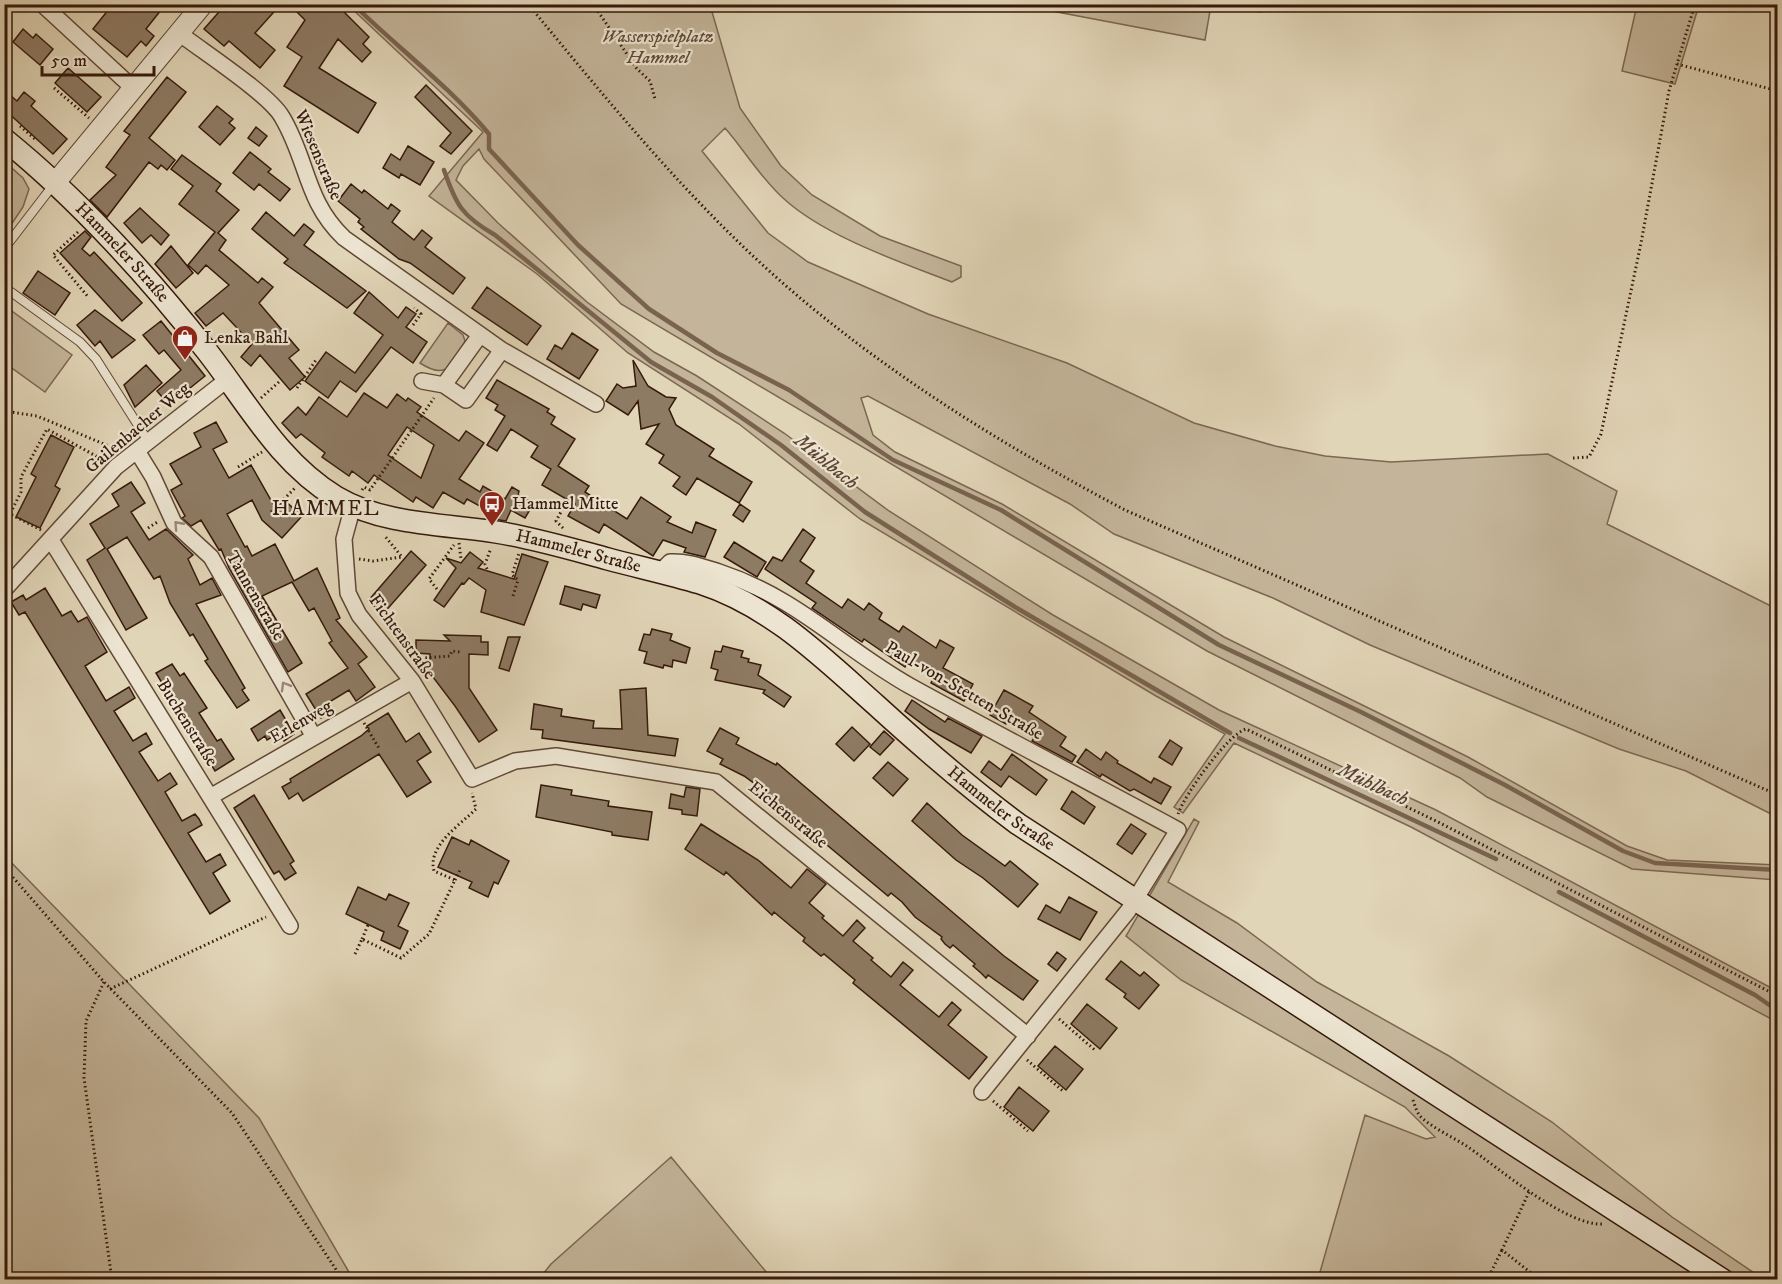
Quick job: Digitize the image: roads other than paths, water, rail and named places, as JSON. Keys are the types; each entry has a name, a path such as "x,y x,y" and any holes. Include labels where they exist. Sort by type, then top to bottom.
{"main road":[{"name":"Hammeler Straße","path":"4,139 55,183 171,308 228,379 276,446 307,477 360,509 412,521 540,541 701,584 735,597 782,624 976,792 1018,824 1723,1280"}],"street":[{"path":"42,4 133,88"},
{"path":"55,183 203,4"},
{"name":"Wiesenstraße","path":"179,33 281,114 293,137 317,206 328,222 380,265 501,350 596,404"},
{"path":"444,385 480,335"},
{"path":"422,381 444,385 466,400 501,350"},
{"name":"Gailenbacher Weg","path":"4,590 116,467 228,379"},
{"name":"Tannenstraße","path":"139,449 174,523 211,557 314,737"},
{"name":"Fichtenstraße","path":"360,509 346,528 344,552 345,582 353,604 412,681 472,779"},
{"name":"Buchenstraße","path":"51,540 290,926"},
{"name":"Paul-von-Stetten-Straße","path":"659,573 666,564 688,564 729,576 772,594 817,621 904,683 1179,830 1135,901"},
{"name":"Erlenweg","path":"210,797 412,681"},
{"name":"Eichenstraße","path":"472,779 515,761 556,756 716,782 1028,1035"},
{"path":"982,1092 1135,901"}],"lane":[{"path":"4,249 55,183"},
{"path":"11,292 81,342 96,359 139,449"}],"waterway":[{"path":"353,4 474,116 489,134 489,149 578,245 649,309 717,353 789,390 893,460 1001,510 1219,645 1361,712 1505,785 1623,851 1655,863 1778,870"},
{"name":"Mühlbach","path":"444,170 457,201 475,222 495,235 651,362 712,397 781,445 865,512 1015,607 1230,733"},
{"name":"Mühlbach","path":"1239,738 1496,859"},
{"name":"Mühlbach","path":"1559,892 1755,995 1778,1011"}],"place":[{"name":"Lenka Bahl","path":"185,361"},
{"name":"Hammel Mitte","path":"492,527"}],"district":[{"name":"HAMMEL","path":"326,509"}],"park label":[{"name":"Wasserspielplatz Hammel","path":"658,47"}]}
